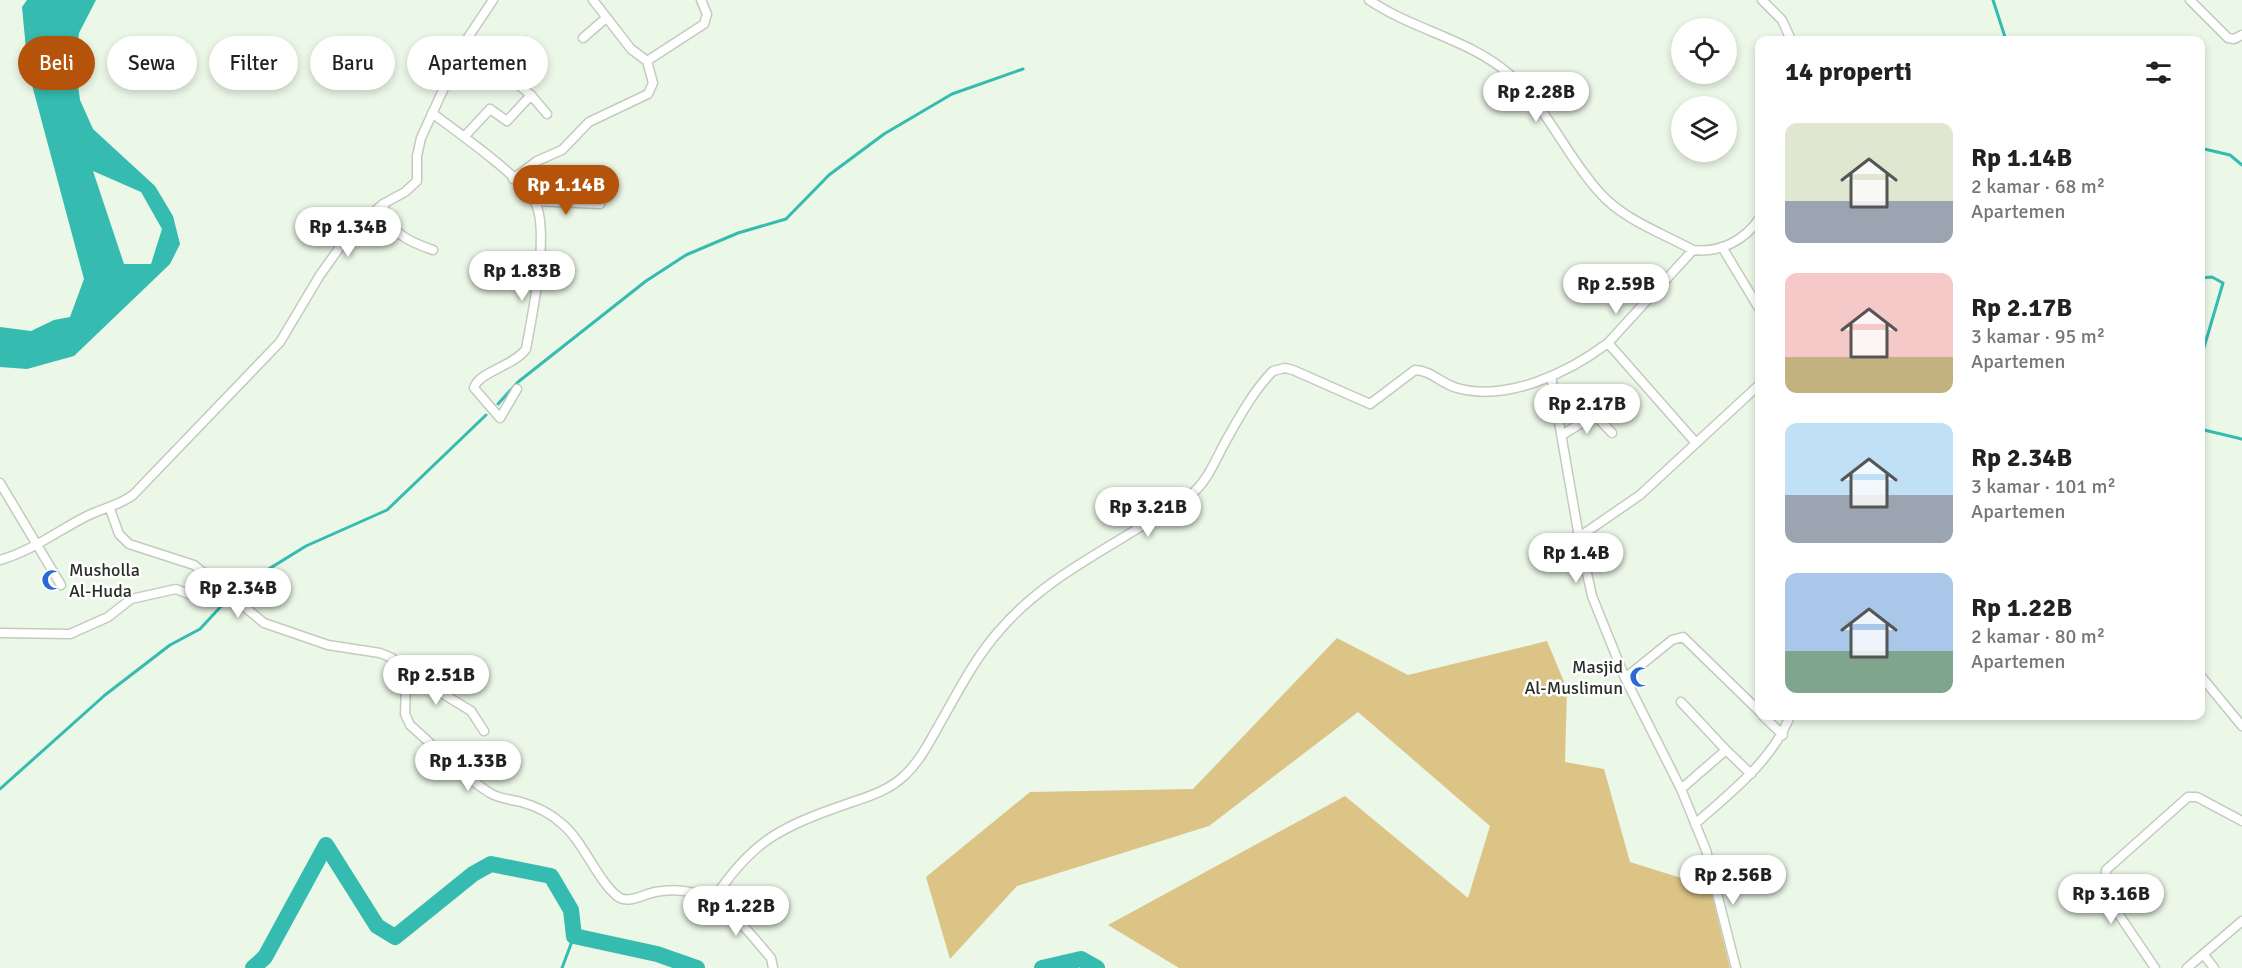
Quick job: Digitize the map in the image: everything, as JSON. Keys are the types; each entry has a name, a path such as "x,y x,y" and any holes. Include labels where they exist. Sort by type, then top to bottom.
{"street":[{"path":"469,36 493,0"},
{"path":"513,179 537,161 562,150 589,122 648,94 653,83 647,61 631,49 593,0"},
{"path":"647,61 704,24 707,14 701,0"},
{"path":"1370,0 1408,23 1474,51 1498,65 1539,106 1582,170 1608,201 1629,217 1693,250 1712,252 1736,241 1755,225"},
{"path":"1762,0 1782,20 1789,36"},
{"path":"2190,0 2228,38 2234,39 2242,35"},
{"path":"583,38 606,18"},
{"path":"0,560 38,546 90,515 110,509 139,490 184,439 280,342 340,246 383,204 405,192 417,181 418,147 443,90"},
{"path":"525,90 547,114"},
{"path":"464,137 490,109 507,122 531,95"},
{"path":"432,113 513,179 534,201 540,223 540,238 534,305 526,349 503,368 478,380 474,388 500,418 517,389"},
{"path":"534,201 600,204"},
{"path":"383,204 388,222 398,234 408,241 433,250"},
{"path":"1722,248 1755,302"},
{"path":"713,900 733,870 750,852 770,837 827,811 886,789 908,773 968,673 1000,629 1029,599 1066,571 1112,546 1196,490 1210,471 1235,425 1273,371 1285,368 1293,370 1370,404 1415,370 1424,371 1441,382 1468,390 1509,389 1568,370 1608,343 1693,250"},
{"path":"1608,343 1696,443"},
{"path":"1551,376 1579,537 1592,596 1625,678 1681,789 1706,850 1736,968"},
{"path":"1579,537 1640,495 1755,389"},
{"path":"1562,435 1593,416 1599,418 1612,434"},
{"path":"0,483 61,585"},
{"path":"110,509 119,534 129,544 187,562 264,623 328,645 380,653 392,658 401,668 471,711 484,731"},
{"path":"0,633 70,634 108,617 131,599 176,589 201,598 209,598 225,592"},
{"path":"1625,678 1676,637 1681,637 1695,646 1755,707"},
{"path":"401,668 407,689 405,714 410,725 489,792 533,806 557,819 577,837 618,896 628,900 658,892 676,891 713,900 733,914 771,958 773,968"},
{"path":"2205,681 2242,726"},
{"path":"1681,702 1750,774"},
{"path":"1767,720 1783,735"},
{"path":"1695,824 1750,774 1783,735 1789,720"},
{"path":"1681,789 1726,750"},
{"path":"2154,968 2108,897 2105,890 2106,870 2188,797 2197,797 2242,821"},
{"path":"2187,968 2242,921"},
{"path":"2204,955 2214,968"}],"shaded area":[{"path":"1337,638 1408,675 1547,641 1567,689 1565,762 1604,769 1630,862 1710,887 1730,968 1179,968 1108,925 1345,796 1468,898 1490,826 1358,712 1209,826 1017,886 950,959 926,877 1030,792 1193,789"}],"water":[{"path":"27,0 96,0 79,36 25,36 22,7"},
{"path":"33,90 79,90 80,100 93,129 155,186 173,216 180,244 170,264 74,356 27,369 0,367 0,327 31,331 54,320 70,317 84,279","holes":["93,171 141,192 162,229 151,264 124,264"]}],"waterway":[{"path":"1993,0 2005,36"},
{"path":"498,404 518,382 646,281 686,255 738,233 786,219 829,175 884,134 952,94 1023,69"},
{"path":"2205,149 2230,155 2242,165"},
{"path":"2205,278 2212,277 2223,283 2205,344"},
{"path":"0,789 105,695 170,645 200,629 238,588 306,546 387,510 486,415"},
{"path":"2205,430 2242,439"},
{"path":"253,968 265,957 326,845 377,926 395,937 473,874 491,864 551,876 571,910 574,936 657,954 697,968"},
{"path":"562,968 574,936"},
{"path":"1042,968 1081,959 1097,968"}],"place":[{"name":"Musholla Al-Huda","path":"52,580"},
{"name":"Masjid Al-Muslimun","path":"1640,677"}]}
